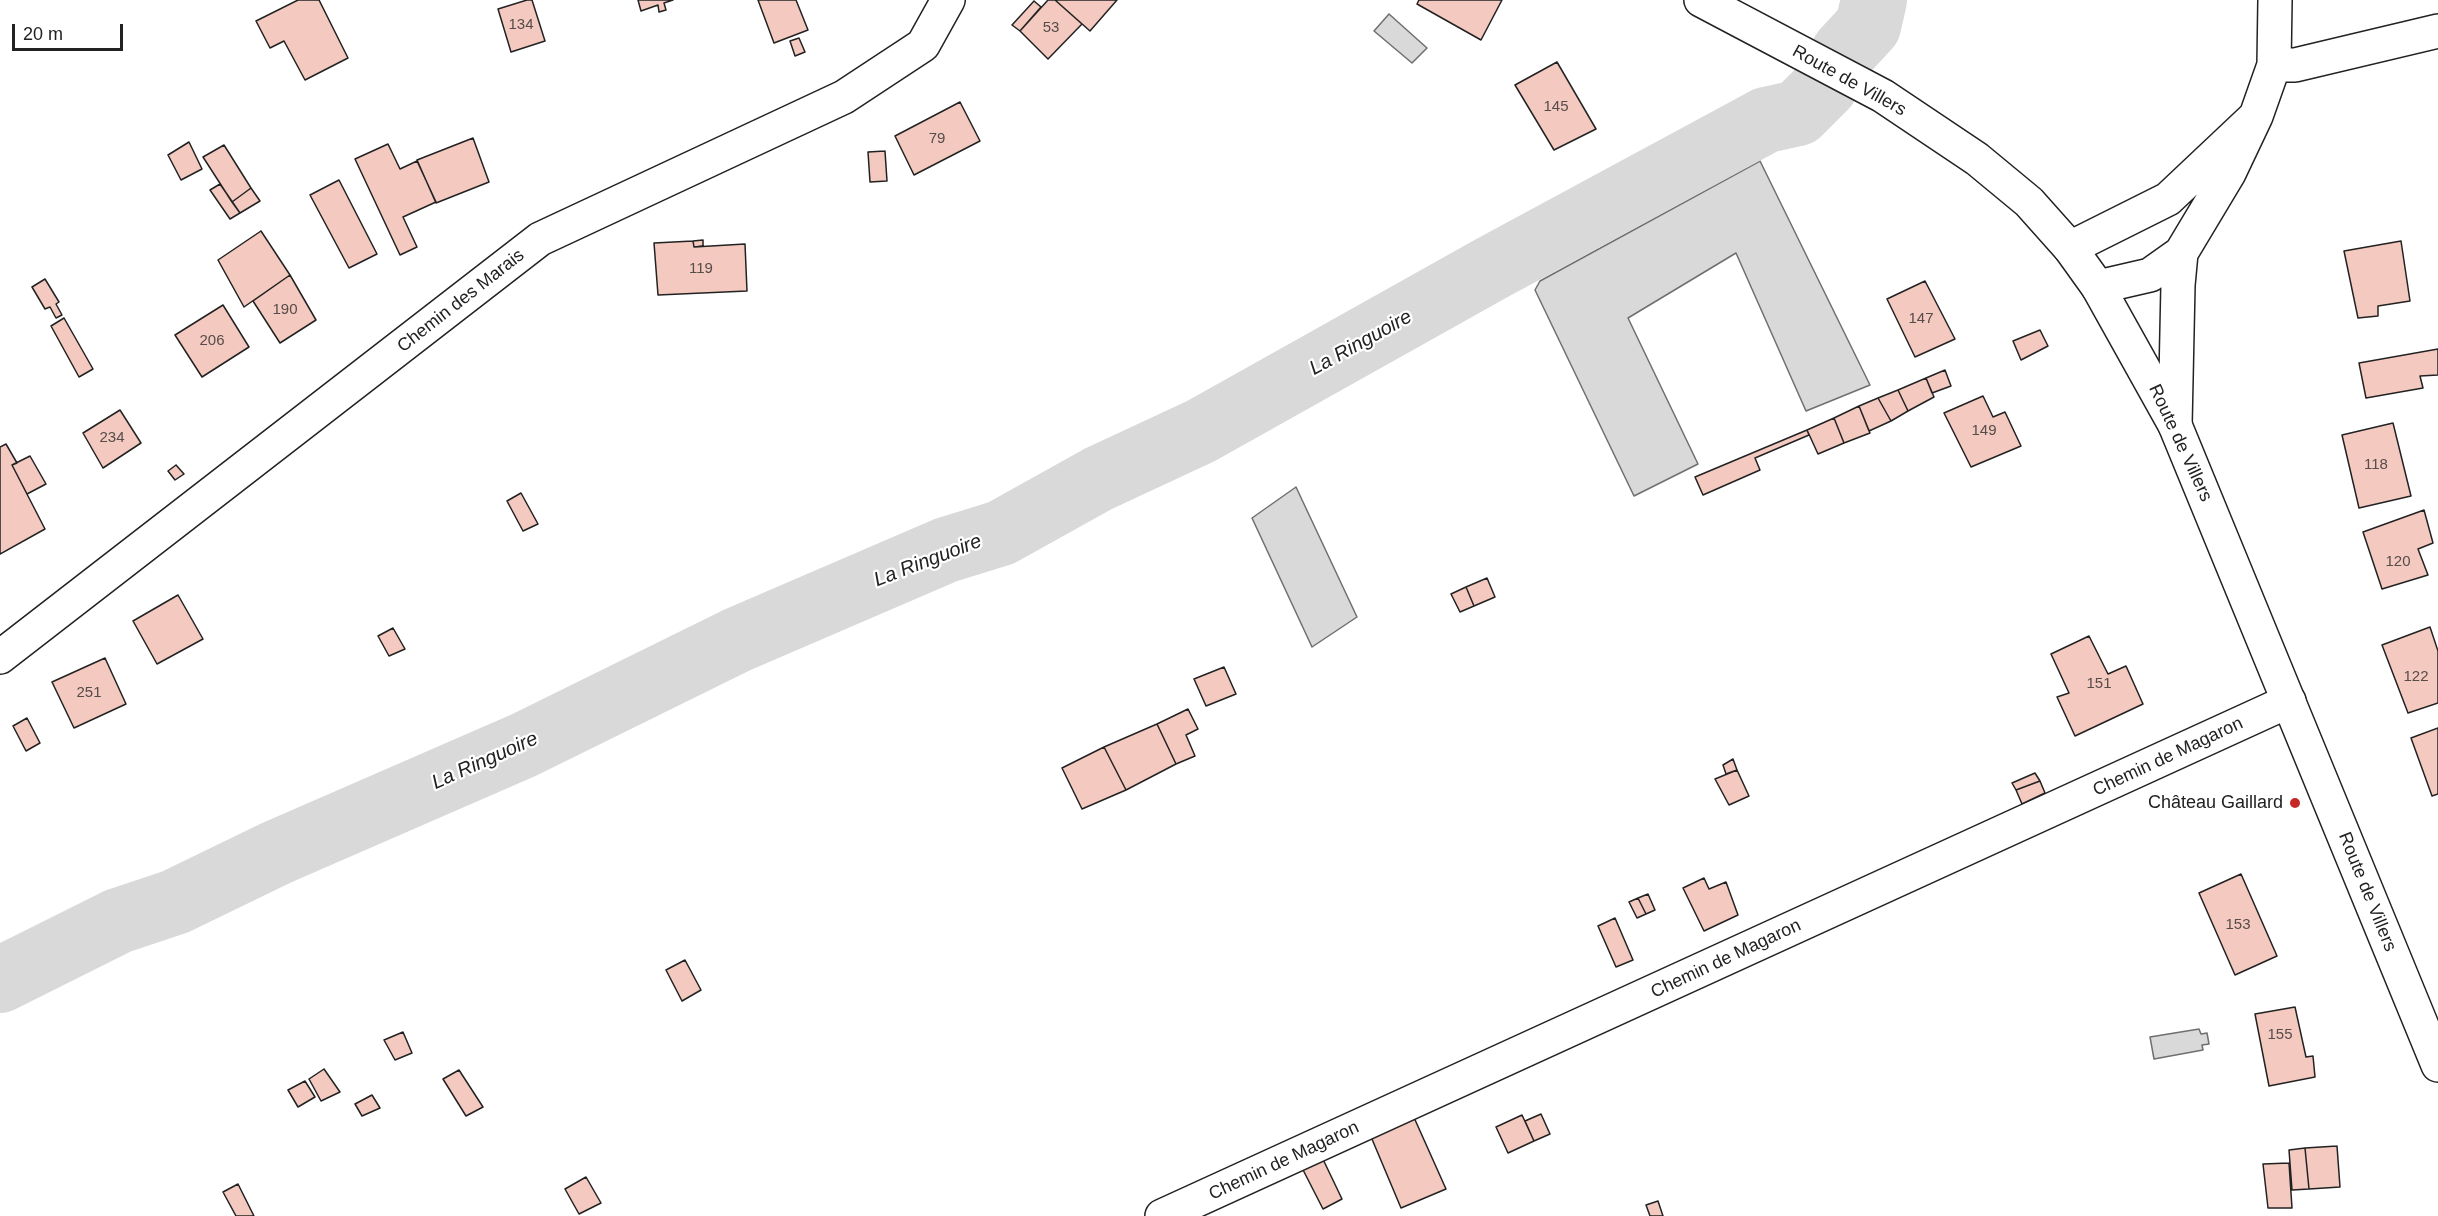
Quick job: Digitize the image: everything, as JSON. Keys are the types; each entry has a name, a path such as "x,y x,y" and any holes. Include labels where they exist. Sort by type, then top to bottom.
{"street":[{"name":"Chemin des Marais","path":"0,657 540,239 844,97 923,45 948,0"},
{"name":"Route de Villers","path":"1701,0 1883,96 1977,159 2029,202 2070,248 2098,287 2175,425 2438,1065"},
{"path":"2098,287 2150,275 2181,253 2229,173 2256,116 2274,65 2275,0"},
{"path":"2274,65 2295,65 2438,31"},
{"path":"2070,248 2168,199 2256,116"},
{"path":"2175,425 2178,285 2181,253"},
{"name":"Chemin de Magaron","path":"1162,1216 2289,701"}],"shaded area":[{"path":"1389,14 1427,48 1412,63 1374,31"},
{"path":"1760,161 1870,385 1806,411 1736,253 1628,318 1698,464 1634,496 1535,290 1540,281"},
{"path":"1296,487 1357,617 1312,647 1252,518"},
{"path":"2199,1029 2201,1034 2207,1033 2209,1044 2202,1045 2203,1050 2154,1059 2150,1037"}],"building":[{"path":"298,0 319,0 348,58 305,80 284,41 270,48 256,21"},
{"path":"532,0 545,41 511,52 498,9"},
{"path":"638,0 673,0 664,3 666,10 659,12 658,5 641,11"},
{"path":"758,0 796,0 808,30 774,43"},
{"path":"1048,0 1055,0 1082,24 1048,59 1020,31"},
{"path":"1055,0 1117,0 1090,31"},
{"path":"1419,0 1502,0 1481,40 1417,4"},
{"path":"1034,1 1041,7 1020,31 1012,25"},
{"path":"799,38 805,52 795,56 790,41"},
{"path":"1557,62 1596,129 1554,150 1515,85"},
{"path":"960,102 980,141 914,175 895,136"},
{"path":"473,138 489,182 436,203 417,160"},
{"path":"189,142 202,169 181,180 168,155"},
{"path":"388,144 400,169 417,161 436,202 403,217 417,247 400,255 355,159"},
{"path":"224,145 251,188 232,202 203,157"},
{"path":"885,151 887,181 870,182 868,152"},
{"path":"339,180 377,254 349,268 310,195"},
{"path":"220,184 240,213 230,219 210,190"},
{"path":"251,188 260,201 240,213 232,202"},
{"path":"261,231 290,275 244,307 218,260"},
{"path":"703,240 703,246 694,247 693,241"},
{"path":"693,241 694,247 745,244 747,291 658,295 654,243"},
{"path":"2401,241 2410,301 2378,306 2378,316 2358,318 2344,251"},
{"path":"290,275 316,320 280,343 253,301"},
{"path":"45,279 59,302 56,304 62,315 56,318 50,307 45,309 32,287"},
{"path":"1925,281 1955,339 1915,357 1887,299"},
{"path":"223,305 249,347 202,377 175,335"},
{"path":"64,318 93,369 79,377 51,326"},
{"path":"2040,330 2048,346 2021,360 2013,341"},
{"path":"2438,349 2438,375 2420,376 2423,388 2366,398 2359,363"},
{"path":"1945,370 1951,386 1932,393 1926,378"},
{"path":"1926,378 1934,397 1908,411 1898,390"},
{"path":"1898,390 1908,411 1891,421 1878,398"},
{"path":"1983,396 1993,417 2005,412 2021,446 1971,467 1944,413"},
{"path":"1878,398 1891,421 1869,431 1859,406"},
{"path":"1859,406 1870,433 1844,443 1834,418"},
{"path":"120,410 141,443 103,468 83,433"},
{"path":"1834,418 1844,443 1818,454 1807,430"},
{"path":"2393,423 2411,496 2359,508 2342,435"},
{"path":"1807,430 1809,435 1755,458 1760,470 1703,495 1695,477"},
{"path":"6,444 17,463 12,465 45,529 0,554 0,447"},
{"path":"30,456 46,484 27,494 12,465"},
{"path":"176,465 184,474 175,480 168,471"},
{"path":"521,493 538,524 523,531 507,501"},
{"path":"2424,510 2433,543 2418,549 2428,575 2382,589 2363,532"},
{"path":"1487,578 1495,597 1474,606 1466,587"},
{"path":"1466,587 1474,606 1460,612 1451,594"},
{"path":"178,595 203,639 157,664 133,621"},
{"path":"2430,627 2438,651 2438,703 2408,713 2382,645"},
{"path":"393,628 405,649 389,656 378,636"},
{"path":"2089,636 2108,674 2126,666 2143,704 2075,736 2057,697 2069,693 2051,654"},
{"path":"105,658 126,704 74,728 52,682"},
{"path":"1224,667 1236,694 1206,706 1194,679"},
{"path":"1188,709 1198,729 1186,735 1195,756 1176,764 1157,724"},
{"path":"27,718 40,743 26,751 13,726"},
{"path":"1157,724 1176,764 1126,790 1104,747"},
{"path":"2438,728 2438,794 2432,796 2411,738"},
{"path":"1104,747 1126,790 1082,809 1062,768"},
{"path":"1733,759 1737,770 1726,774 1723,765"},
{"path":"1737,770 1749,796 1729,805 1715,779"},
{"path":"2035,773 2040,781 2016,790 2012,783"},
{"path":"2040,781 2045,793 2022,804 2016,790"},
{"path":"2241,874 2277,956 2235,975 2199,893"},
{"path":"1704,878 1709,889 1726,882 1738,915 1704,931 1683,888"},
{"path":"1648,894 1655,910 1646,914 1638,898"},
{"path":"1638,898 1646,914 1637,918 1629,902"},
{"path":"1615,918 1633,960 1616,967 1598,926"},
{"path":"685,960 701,990 682,1001 666,970"},
{"path":"2295,1007 2306,1057 2313,1056 2315,1077 2269,1086 2255,1014"},
{"path":"403,1032 412,1053 395,1060 384,1040"},
{"path":"324,1069 340,1092 321,1101 309,1079"},
{"path":"459,1070 483,1107 466,1116 443,1079"},
{"path":"305,1081 315,1097 298,1107 288,1090"},
{"path":"372,1095 380,1108 362,1116 355,1104"},
{"path":"1412,1113 1446,1189 1401,1208 1369,1132"},
{"path":"1541,1114 1550,1134 1534,1141 1525,1121"},
{"path":"1522,1115 1534,1141 1508,1153 1496,1127"},
{"path":"2337,1146 2340,1187 2309,1189 2305,1148"},
{"path":"2305,1148 2309,1189 2292,1190 2289,1150"},
{"path":"1320,1153 1342,1199 1323,1209 1299,1162"},
{"path":"2289,1163 2292,1208 2268,1208 2263,1164"},
{"path":"586,1177 601,1203 579,1214 565,1189"},
{"path":"238,1184 254,1216 236,1216 223,1192"},
{"path":"1658,1201 1663,1216 1650,1216 1646,1205"}],"waterway":[{"name":"La Ringuoire","path":"1844,52 1868,26 1874,0"},
{"name":"La Ringuoire","path":"0,980 118,921 175,902 276,853 524,745 737,640 946,550 1001,533 1098,479 1201,431 1492,268 1766,120 1798,113 1825,86"}],"place":[{"name":"Château Gaillard","path":"2295,803"}]}
